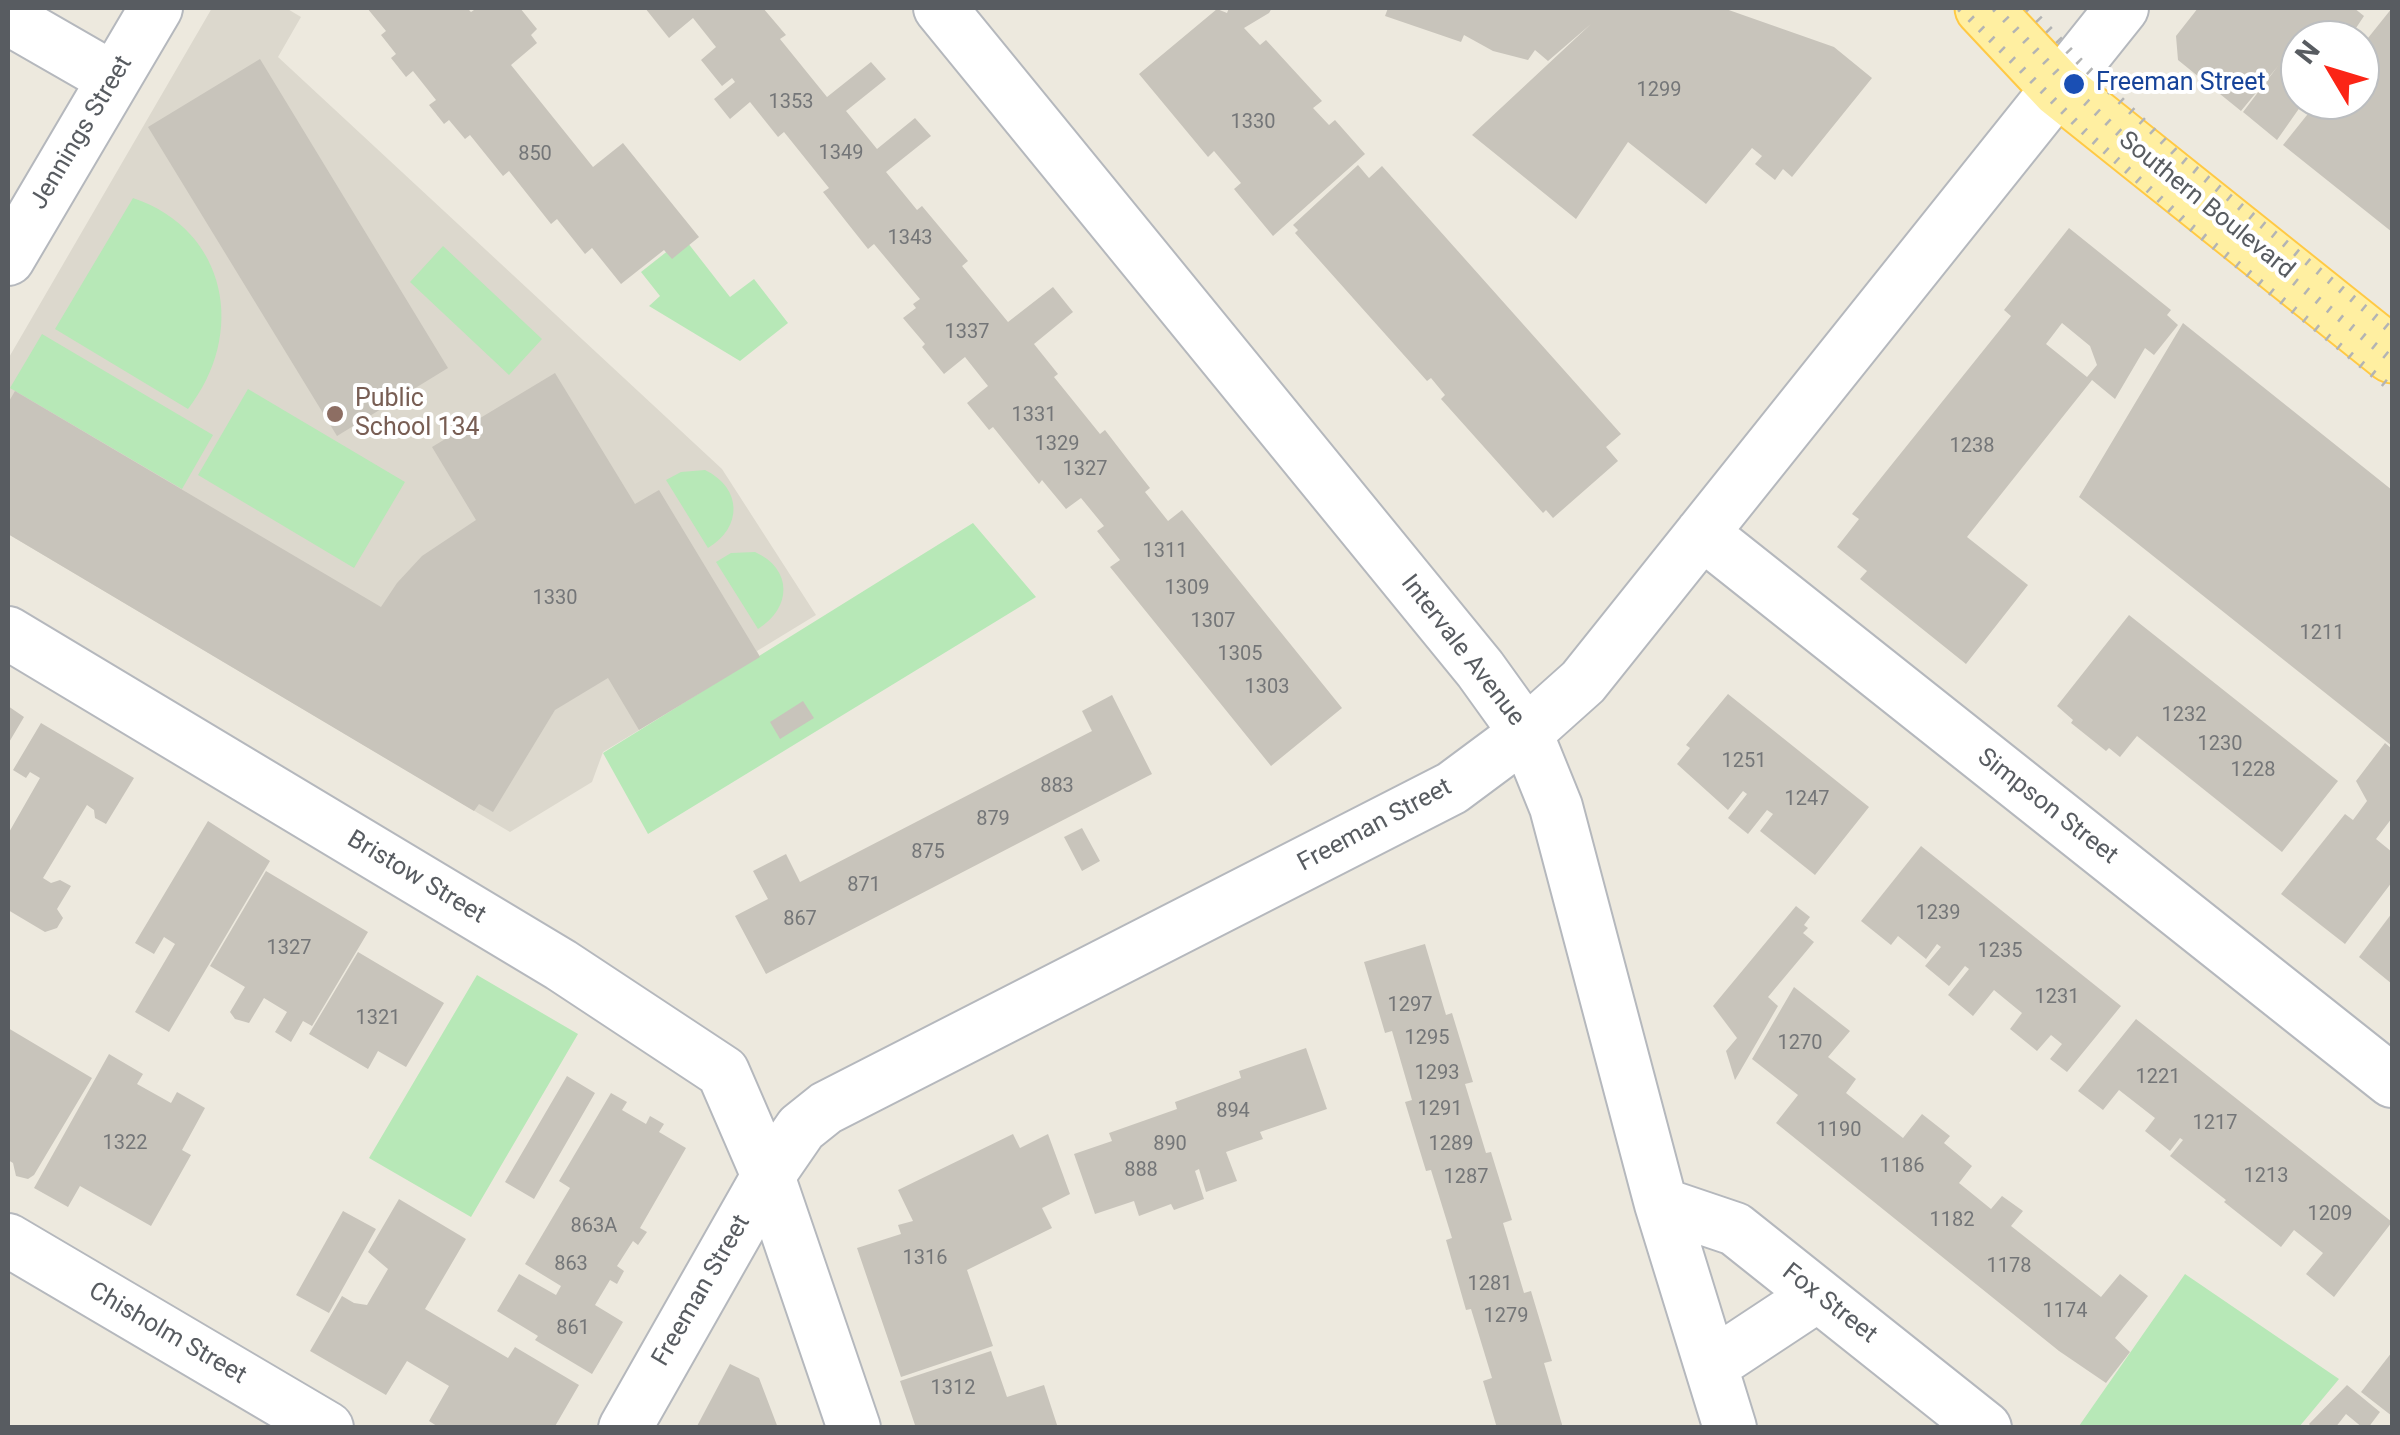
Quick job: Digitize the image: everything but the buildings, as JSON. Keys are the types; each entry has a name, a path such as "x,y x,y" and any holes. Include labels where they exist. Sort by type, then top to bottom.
{"main road":[{"name":"Southern Boulevard","path":"1983,8 2059,89 2392,354"}],"street":[{"name":"Jennings Street","path":"8,259 156,8"},
{"name":"Intervale Avenue","path":"940,8 1454,638 1526,732 1556,807 1661,1204 1730,1428"},
{"name":"Freeman Street","path":"625,1428 768,1176 802,1128 826,1108 1452,788 1526,732 1583,682 2122,8"},
{"path":"8,18 114,79"},
{"name":"Simpson Street","path":"1702,533 2392,1080"},
{"name":"Bristow Street","path":"8,633 561,965 723,1072 768,1176 854,1428"},
{"name":"Fox Street","path":"1661,1204 1734,1229 1985,1428"},
{"name":"Chisholm Street","path":"8,1240 327,1428"},
{"path":"1712,1365 1818,1295"}],"shaded area":[{"name":"Public School 134","path":"212,8 286,8 301,17 278,57 722,469 816,615 757,651 760,657 603,752 592,782 510,832 8,534 8,359"}],"green space":[{"path":"133,198 165,213 190,234 208,259 218,287 222,318 218,349 206,380 188,409 55,329"},
{"path":"684,238 730,297 754,279 788,323 740,361 649,306 660,296 641,272"},
{"path":"443,246 542,339 509,375 410,282"},
{"path":"42,334 213,435 182,489 10,388"},
{"path":"248,389 405,482 354,568 198,475"},
{"path":"705,470 726,487 734,508 728,529 708,548 666,480 681,472"},
{"path":"973,523 1036,597 648,834 603,753"},
{"path":"755,552 776,568 784,589 777,610 758,629 716,562 731,553"},
{"path":"477,975 578,1034 471,1217 369,1158"},
{"path":"2185,1274 2339,1379 2299,1427 2079,1426"}],"railway":[{"path":"1960,8 2085,132 2191,227 2392,389"},
{"path":"1995,8 2072,89 2179,188 2392,360"},
{"path":"2028,8 2181,158 2392,331"}],"place":[{"name":"Freeman Street","path":"2074,84"},
{"name":"Public School 134","path":"335,414"}]}
